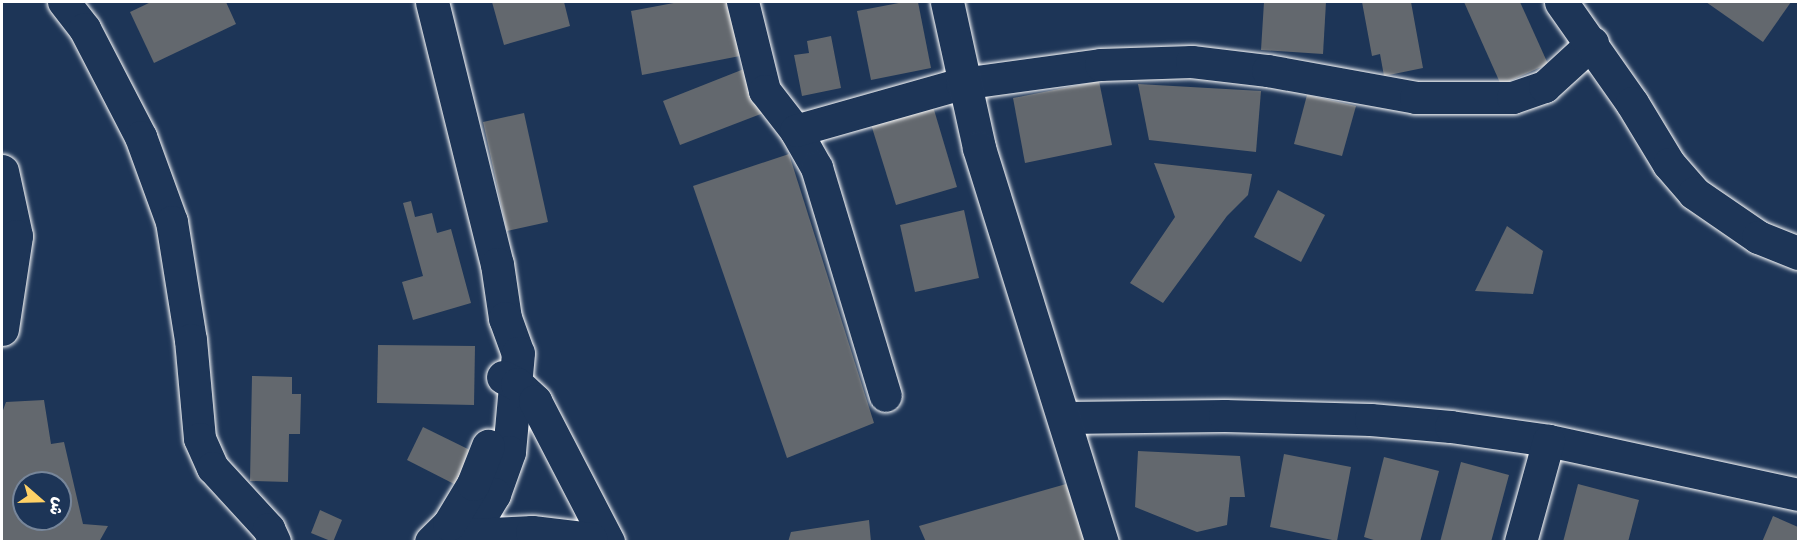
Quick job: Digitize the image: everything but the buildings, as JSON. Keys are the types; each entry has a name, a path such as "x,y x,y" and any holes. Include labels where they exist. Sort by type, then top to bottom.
{"main road":[{"path":"431,542 449,524 473,484 488,446 518,353 505,318 497,264 432,2"},
{"path":"947,2 962,84 1066,418 1102,542"},
{"path":"1561,2 1593,43 1669,164 1694,193 1758,237 1798,253"},
{"path":"2,171 16,236 2,329"},
{"path":"468,538 494,494 509,452 505,392"},
{"path":"505,392 535,401 549,425 597,541"},
{"path":"468,538 532,532 597,541"}],"street":[{"path":"64,2 85,29 141,137 172,222 191,340 200,439 213,468 269,529 275,542"},
{"path":"743,2 765,91 796,131 817,168 886,396"},
{"path":"796,131 962,84 1101,66 1192,62 1268,71 1416,98 1513,98 1545,87 1593,43"},
{"path":"1066,418 1371,420 1549,441 1798,495"},
{"path":"1521,542 1549,441"}]}
